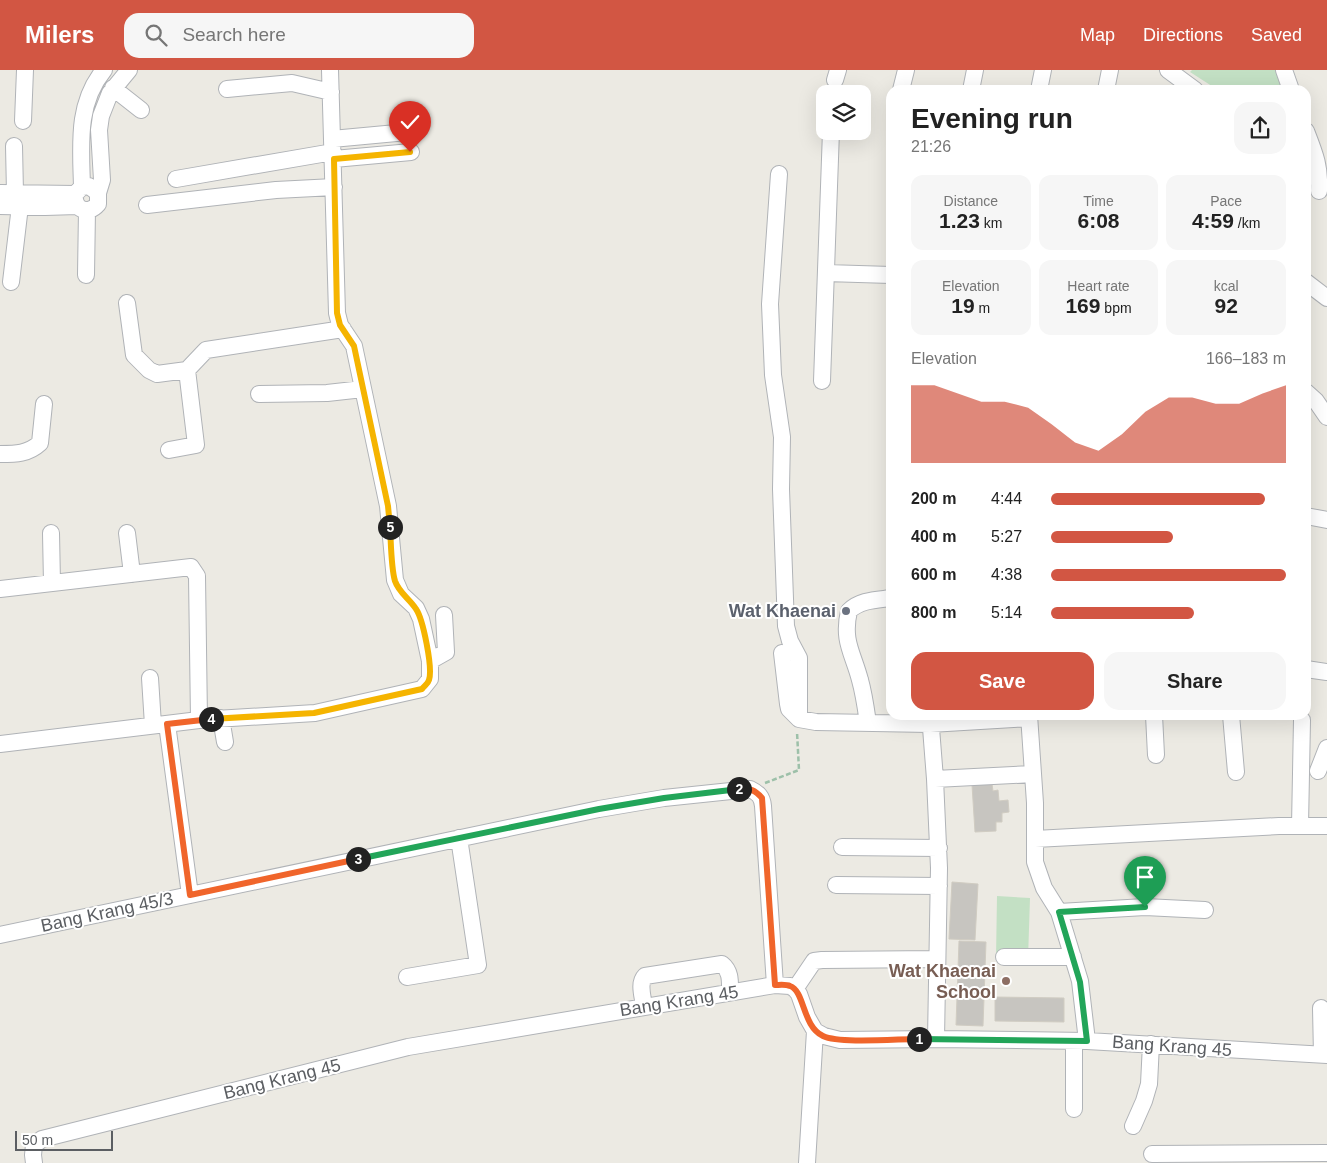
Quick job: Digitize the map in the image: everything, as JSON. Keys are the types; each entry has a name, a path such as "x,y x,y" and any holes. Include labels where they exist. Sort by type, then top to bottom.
{"street":[{"path":"23,121 25,70"},
{"path":"86,275 80,199 81,129 83,112 94,84 104,70"},
{"path":"0,206 11,197 80,199 93,209 98,204 98,193 102,180 99,130 101,116 113,88 129,70"},
{"path":"0,744 199,720 314,713 422,689 430,680 430,661 421,619 416,608 401,594 395,580 388,506 354,346 343,329 337,313 330,70"},
{"path":"902,85 906,70"},
{"path":"972,85 975,70"},
{"path":"1040,85 1043,70"},
{"path":"1107,85 1110,70"},
{"path":"1284,70 1289,85"},
{"path":"227,89 292,76 332,92"},
{"path":"1177,77 1188,85"},
{"path":"113,88 140,110"},
{"path":"83,112 101,116"},
{"path":"176,179 333,150 418,131"},
{"path":"822,381 831,140"},
{"path":"1311,144 1318,162 1317,190"},
{"path":"11,282 11,197 14,146"},
{"path":"333,150 410,152"},
{"path":"779,174 770,304 773,375 782,438 781,489 785,613 788,636 798,658 798,718"},
{"path":"147,205 276,190 334,187"},
{"path":"826,273 886,275"},
{"path":"1311,286 1327,298"},
{"path":"126,303 134,355 149,370 157,374 187,370 206,350 343,329"},
{"path":"169,450 196,445 187,370"},
{"path":"258,394 327,393 363,389"},
{"path":"1311,396 1327,417"},
{"path":"0,454 23,453 32,450 40,443 44,404"},
{"path":"1311,517 1327,520"},
{"path":"51,533 52,583"},
{"path":"127,533 132,574"},
{"path":"0,589 191,567 195,571 196,576 199,720"},
{"path":"868,723 860,680 849,650 846,630 848,611 858,604 886,599"},
{"path":"430,661 446,652 444,615"},
{"path":"782,653 789,709 798,718 816,722 868,723 914,720"},
{"path":"1311,670 1327,672"},
{"path":"150,678 190,895"},
{"path":"222,718 225,742"},
{"path":"930,720 939,848 936,1039"},
{"path":"1029,720 1033,774 1035,862 1044,888 1059,912 1080,982 1081,1041 1074,1109"},
{"path":"1154,720 1156,755"},
{"path":"1231,720 1236,772"},
{"path":"1300,826 1302,720"},
{"path":"1318,771 1327,748"},
{"path":"935,779 1033,774"},
{"path":"750,789 757,792 762,798 775,985"},
{"name":"Bang Krang 45/3","path":"0,935 459,838 664,798 750,789"},
{"path":"1035,839 1327,826"},
{"path":"407,977 478,965 459,838"},
{"path":"842,847 939,848"},
{"path":"836,885 939,886"},
{"path":"1059,912 1145,907 1206,910"},
{"path":"1004,958 1073,957"},
{"path":"807,1163 815,1031 807,1018 799,994 795,989 814,961 937,959"},
{"path":"644,1006 641,983 642,978 645,976 722,964 729,973 730,992"},
{"name":"Bang Krang 45","path":"34,1163 34,1145 42,1139 408,1047 775,985 790,986 795,989"},
{"path":"1320,1008 1325,1055"},
{"name":"Bang Krang 45","path":"815,1031 824,1036 840,1040 1081,1041 1325,1055"},
{"path":"1133,1126 1149,1084 1151,1044"},
{"path":"1152,1154 1327,1153"}],"path":[{"path":"750,789 799,770 798,718"}],"green space":[{"path":"1192,70 1277,70 1282,85 1210,85 1190,72"},
{"path":"997,896 1030,898 1028,959 996,958"}],"building":[{"path":"992,784 993,791 998,790 999,801 1008,800 1009,812 1002,813 1002,822 996,822 996,831 975,832 972,785"},
{"path":"952,882 978,884 975,940 949,939"},
{"path":"959,941 986,942 983,1026 956,1025"},
{"path":"995,997 1064,998 1064,1022 995,1021"}],"place":[{"name":"Wat Khaenai","path":"846,611"},
{"name":"Wat Khaenai School","path":"1006,981"}],"route":[{"path":"410,152 334,159 337,313 340,325 354,346 388,506 395,580 401,594 416,608 421,619 430,661 430,680 422,689 314,713 199,720 167,724 190,895 599,809 664,798 750,789 757,792 762,798 775,985 790,986 795,989 799,994 807,1018 815,1031 824,1036 840,1040 1087,1041 1080,982 1059,912 1145,907"}]}
